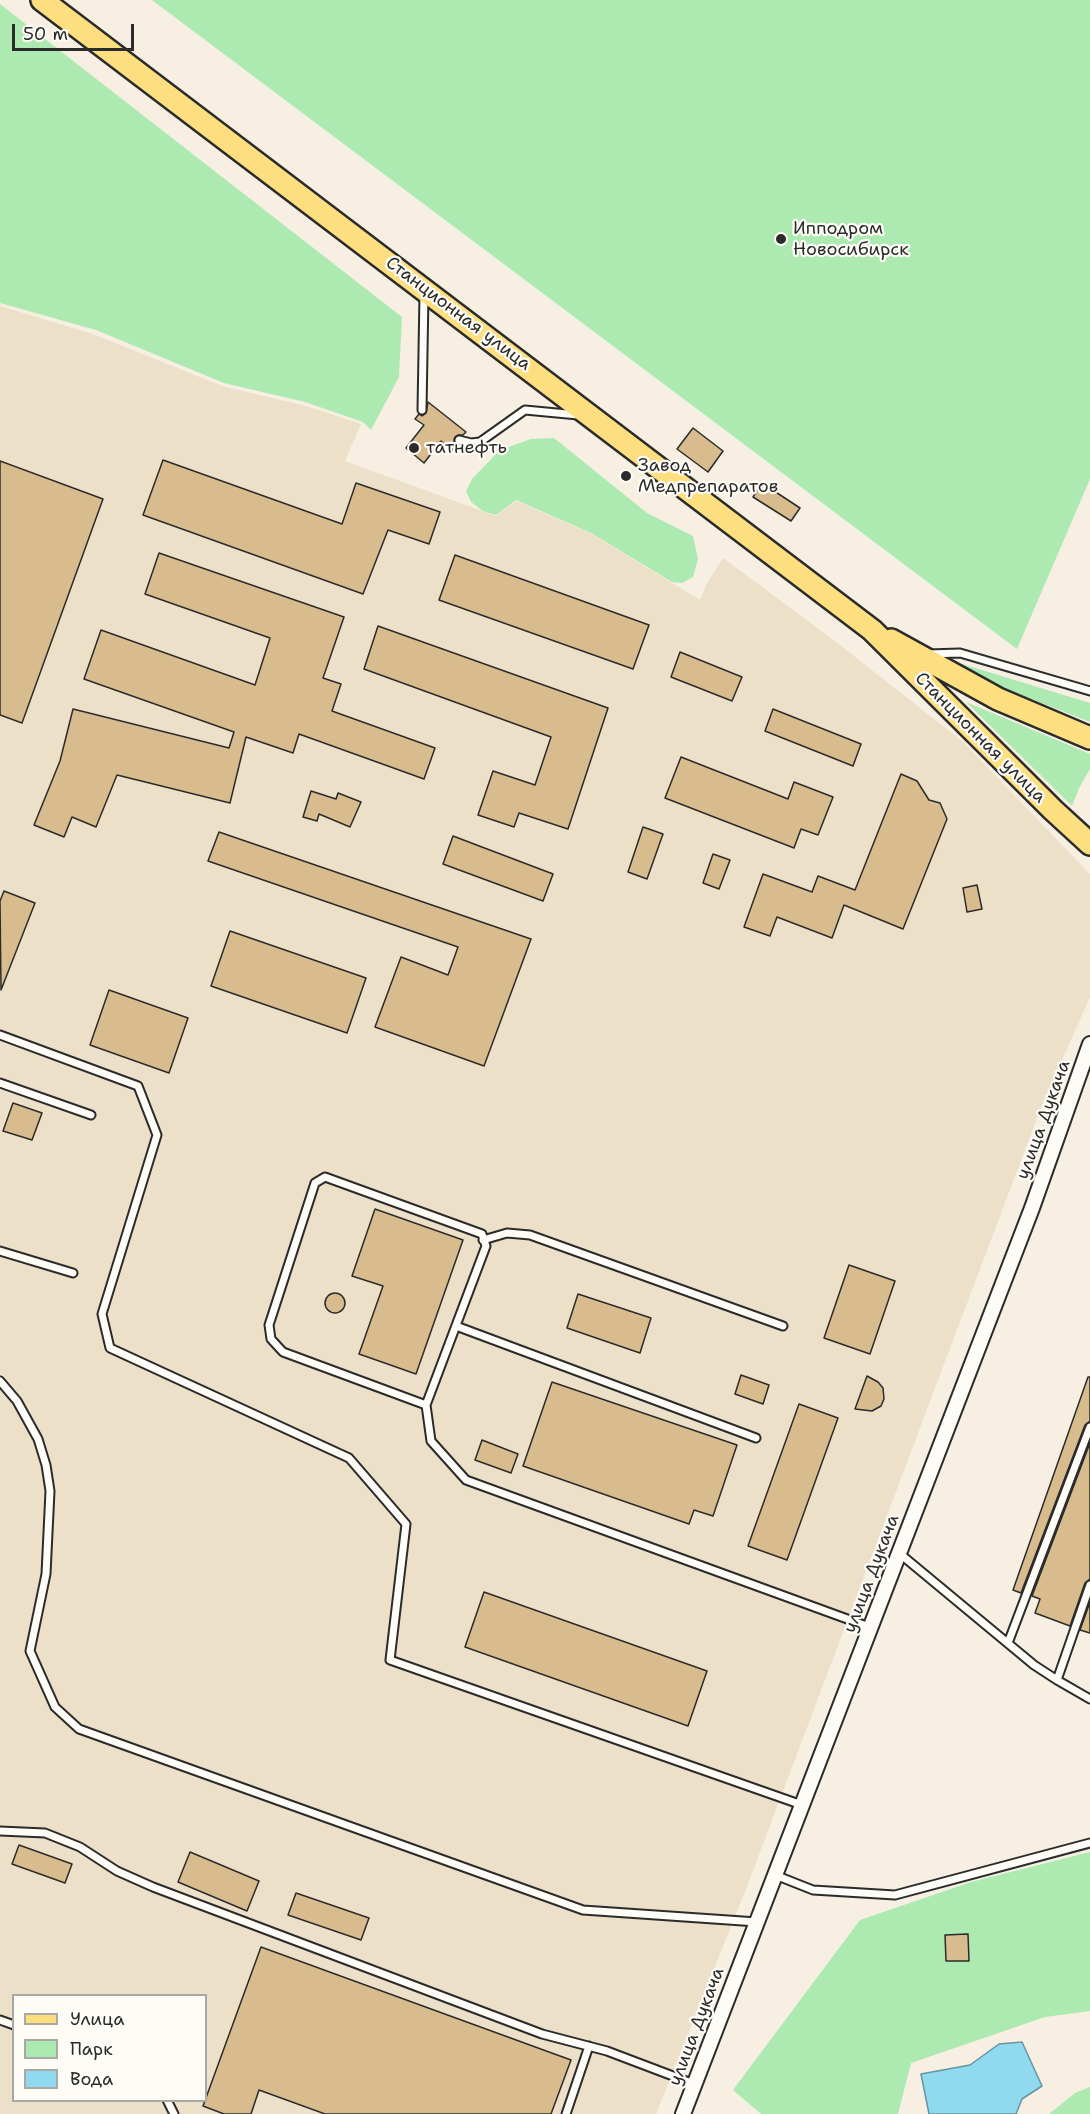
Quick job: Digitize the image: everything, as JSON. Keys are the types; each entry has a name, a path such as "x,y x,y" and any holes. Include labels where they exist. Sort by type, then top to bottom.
{"main road":[{"name":"Станционная улица","path":"42,0 872,630 1090,844"},
{"name":"Станционная улица","path":"872,630 920,654 998,699 1090,738"}],"street":[{"name":"улица Дукача","path":"682,2114 872,1628 1032,1208 1090,1044"}],"lane":[{"path":"422,410 424,289"},
{"path":"459,440 471,443 480,442 525,410 592,416"},
{"path":"920,654 960,653 1090,691"},
{"path":"0,1035 138,1086 157,1135 102,1314 110,1348 349,1458 406,1524 390,1660 802,1805"},
{"path":"0,1083 91,1115"},
{"path":"426,1405 283,1352 271,1339 269,1325 315,1183 325,1177 482,1234 486,1246 426,1405 431,1441 466,1480 872,1628"},
{"path":"483,1240 507,1233 530,1235 783,1326"},
{"path":"0,1251 73,1273"},
{"path":"456,1326 756,1438"},
{"path":"0,1381 18,1401 38,1439 46,1465 50,1491 46,1574 30,1651 55,1707 79,1729 583,1910 757,1922"},
{"path":"1008,1643 1090,1427"},
{"path":"899,1553 1044,1673 1090,1699"},
{"path":"1057,1680 1090,1585"},
{"path":"0,1831 45,1833 80,1847 117,1871 153,1887 542,2034 607,2051 694,2084"},
{"path":"775,1875 813,1890 895,1895 1090,1843"},
{"path":"566,2114 589,2046"}],"shaded area":[{"path":"0,306 93,334 222,386 306,406 361,424 345,461 496,516 516,501 590,533 700,600 706,585 723,558 835,641 962,741 1090,874 1090,997 1040,1110 748,1884 656,2114 0,2114"}],"green space":[{"name":"Ипподром Новосибирск","path":"152,0 1090,0 1090,479 1017,649"},
{"path":"0,4 402,317 399,377 371,430 363,422 305,402 224,383 96,330 0,303"},
{"path":"554,438 647,513 693,536 698,559 693,577 682,583 672,582 591,533 516,500 496,515 483,511 471,502 466,491 472,479 500,450 531,439"},
{"path":"959,663 1090,703 1090,722 983,680"},
{"path":"966,702 1090,754 1090,769 1072,806"},
{"path":"1090,1852 1090,2011 1045,2017 911,2063 898,2114 761,2114 733,2090 860,1920 971,1882"},
{"path":"1090,2087 1090,2114 1049,2114 1075,2093"}],"water":[{"path":"1022,2042 1042,2086 1022,2099 1016,2114 929,2114 921,2074 970,2065 999,2044"}],"building":[{"path":"428,402 466,432 455,437 456,445 452,450 441,441 424,463 406,448 424,425 415,419 419,414 422,416 426,413"},
{"path":"693,428 723,451 708,472 677,449"},
{"path":"163,460 342,524 356,483 440,512 429,544 388,530 363,594 143,515"},
{"path":"0,461 103,499 22,723 0,715"},
{"path":"762,483 800,508 791,521 753,497"},
{"path":"159,553 344,617 323,678 341,684 332,711 435,748 424,779 299,734 293,753 246,737 230,803 117,775 96,827 72,817 64,837 34,825 60,761 73,709 229,748 234,732 84,679 101,630 255,685 270,638 145,594"},
{"path":"455,555 649,625 633,669 439,600"},
{"path":"378,626 608,708 568,829 519,813 514,827 478,815 493,771 535,785 551,737 364,669"},
{"path":"680,652 742,677 732,701 671,677"},
{"path":"773,709 861,744 853,766 765,731"},
{"path":"681,757 788,799 794,782 833,797 818,835 801,829 794,848 665,798"},
{"path":"901,774 917,781 929,800 940,803 947,819 903,929 844,905 832,938 777,917 770,936 744,927 763,874 812,892 818,876 855,890"},
{"path":"311,791 336,799 338,793 361,802 350,827 319,814 317,821 303,817"},
{"path":"643,827 663,834 647,879 628,872"},
{"path":"219,832 531,939 484,1066 375,1027 401,957 448,975 458,947 208,861"},
{"path":"453,836 553,874 543,901 443,864"},
{"path":"713,854 730,860 719,889 703,883"},
{"path":"977,885 982,909 967,912 963,888"},
{"path":"4,891 35,903 1,990 0,901"},
{"path":"230,931 366,978 347,1033 211,986"},
{"path":"109,990 188,1018 169,1073 90,1045"},
{"path":"13,1103 42,1113 32,1140 3,1131"},
{"path":"375,1209 463,1240 416,1374 359,1354 383,1286 352,1276"},
{"path":"849,1265 895,1281 870,1354 824,1338"},
{"path":"335,1293 342,1296 345,1303 342,1310 335,1313 328,1310 325,1303 328,1296"},
{"path":"578,1294 651,1318 640,1353 567,1328"},
{"path":"741,1375 769,1385 763,1404 735,1394"},
{"path":"867,1376 883,1388 884,1399 881,1406 872,1411 855,1409"},
{"path":"1088,1377 1090,1377 1090,1421 1085,1425 1021,1593 1013,1590"},
{"path":"552,1382 737,1445 713,1516 694,1510 689,1524 523,1466"},
{"path":"799,1404 838,1418 787,1560 748,1546"},
{"path":"482,1440 518,1454 511,1473 475,1460"},
{"path":"1090,1443 1090,1579 1085,1583 1070,1626 1035,1613 1040,1599 1032,1596"},
{"path":"484,1592 707,1671 688,1726 465,1647"},
{"path":"1090,1602 1090,1633 1080,1630"},
{"path":"19,1845 72,1864 65,1883 12,1864"},
{"path":"190,1852 259,1881 247,1911 178,1882"},
{"path":"296,1893 369,1918 361,1940 288,1915"},
{"path":"968,1934 969,1961 946,1961 945,1935"},
{"path":"261,1947 571,2060 551,2114 325,2114 259,2090 251,2114 224,2114 203,2106 207,2102 207,2095"}],"place":[{"name":"Ипподром Новосибирск","path":"781,239"},
{"name":"татнефть","path":"414,448"},
{"name":"Завод Медпрепаратов","path":"626,476"}]}
